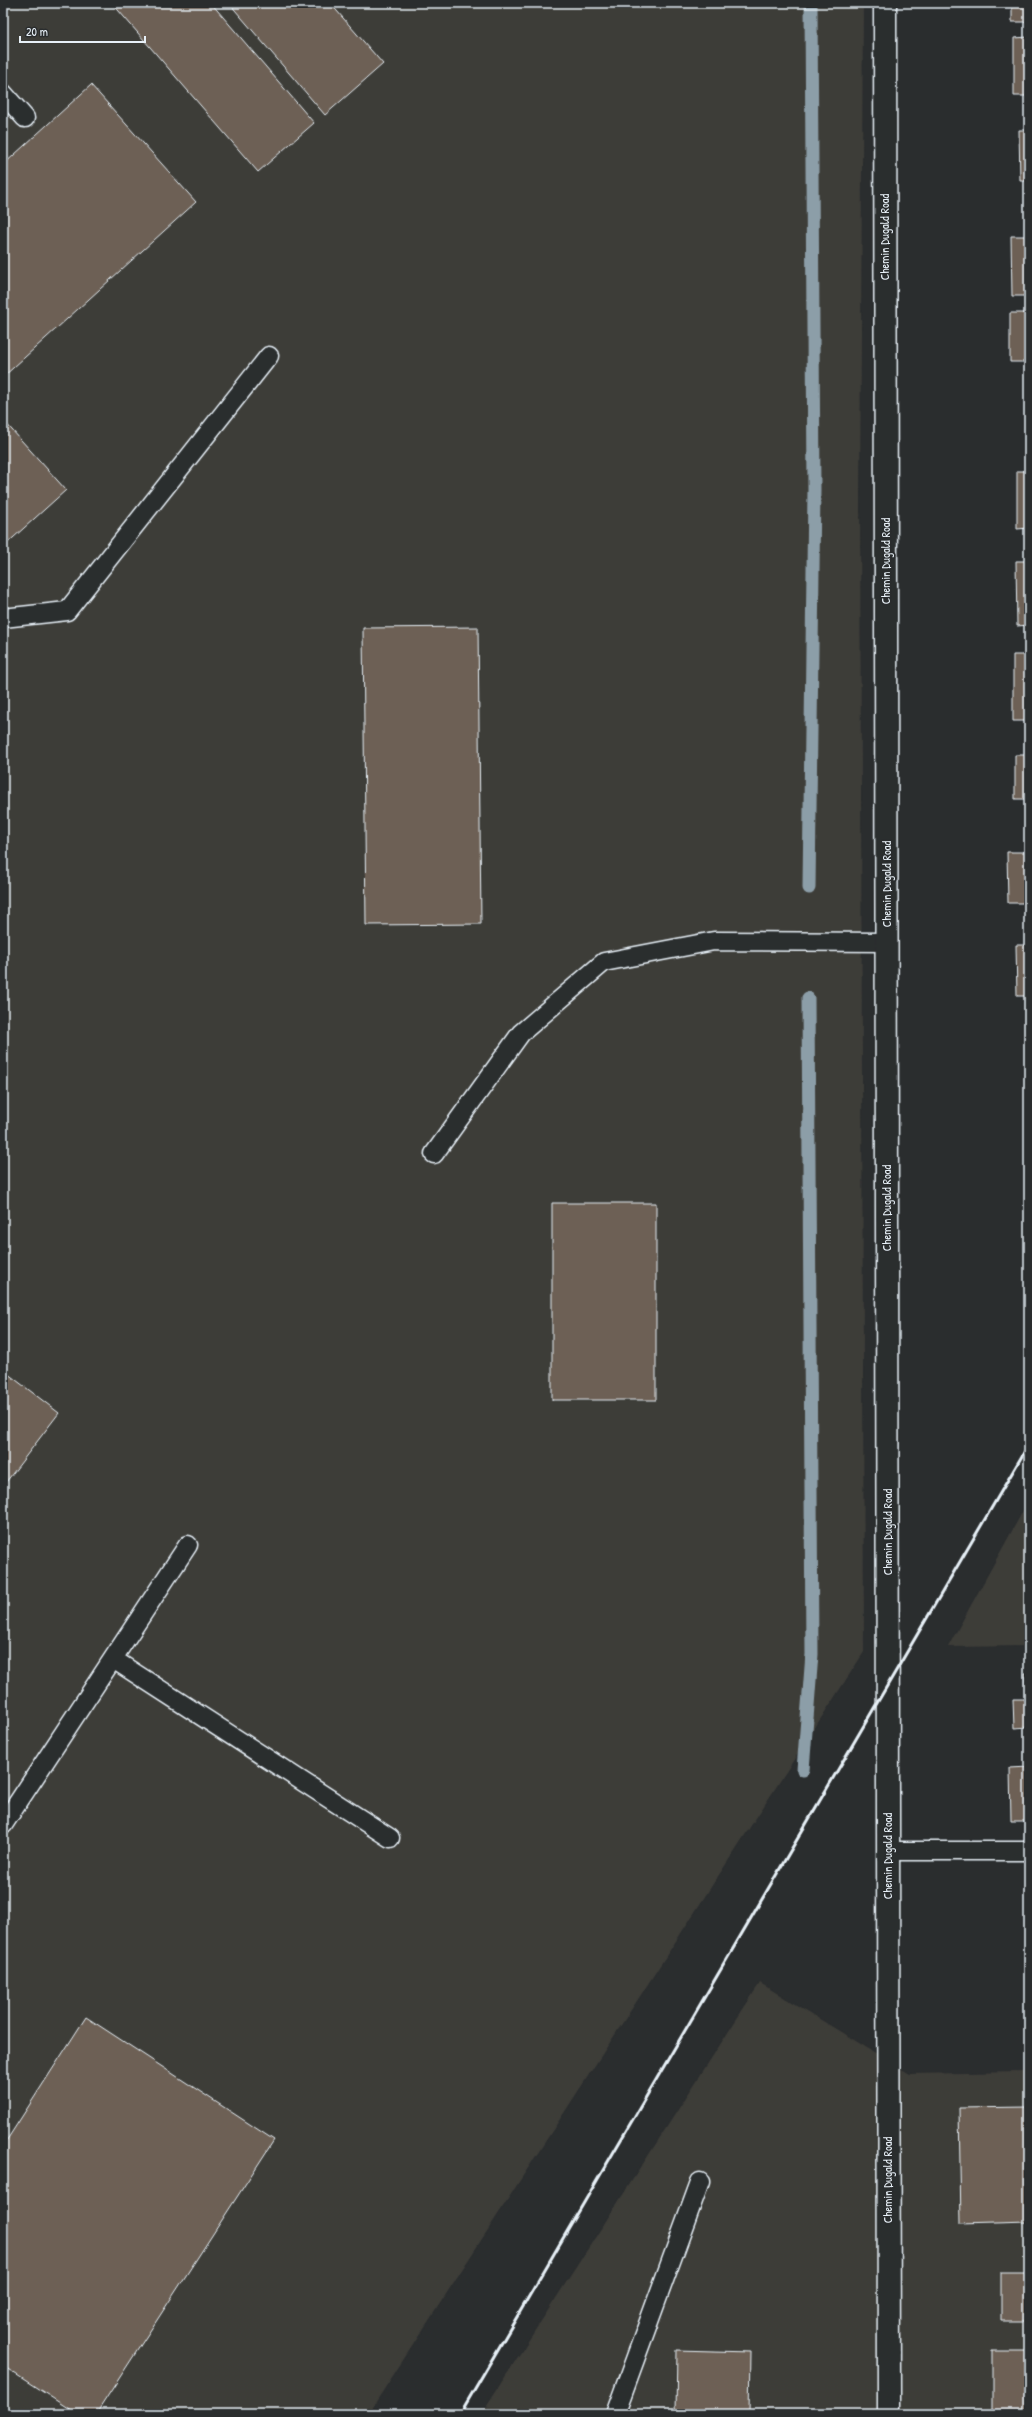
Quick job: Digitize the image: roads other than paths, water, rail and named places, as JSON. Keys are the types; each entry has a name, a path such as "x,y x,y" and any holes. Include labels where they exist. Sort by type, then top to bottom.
{"street":[{"name":"Chemin Dugald Road","path":"885,3 889,2414"}],"lane":[{"path":"3,93 25,118"},
{"path":"3,618 67,611 269,356"},
{"path":"434,1154 521,1034 604,962 714,941 887,942"},
{"path":"3,1825 188,1545"},
{"path":"113,1659 390,1838"},
{"path":"888,1851 1029,1851"},
{"path":"615,2414 700,2182"}],"waterway":[{"path":"809,888 814,490 811,3"},
{"path":"803,1770 812,1654 808,998"}],"railway":[{"path":"460,2414 1029,1444"}]}
